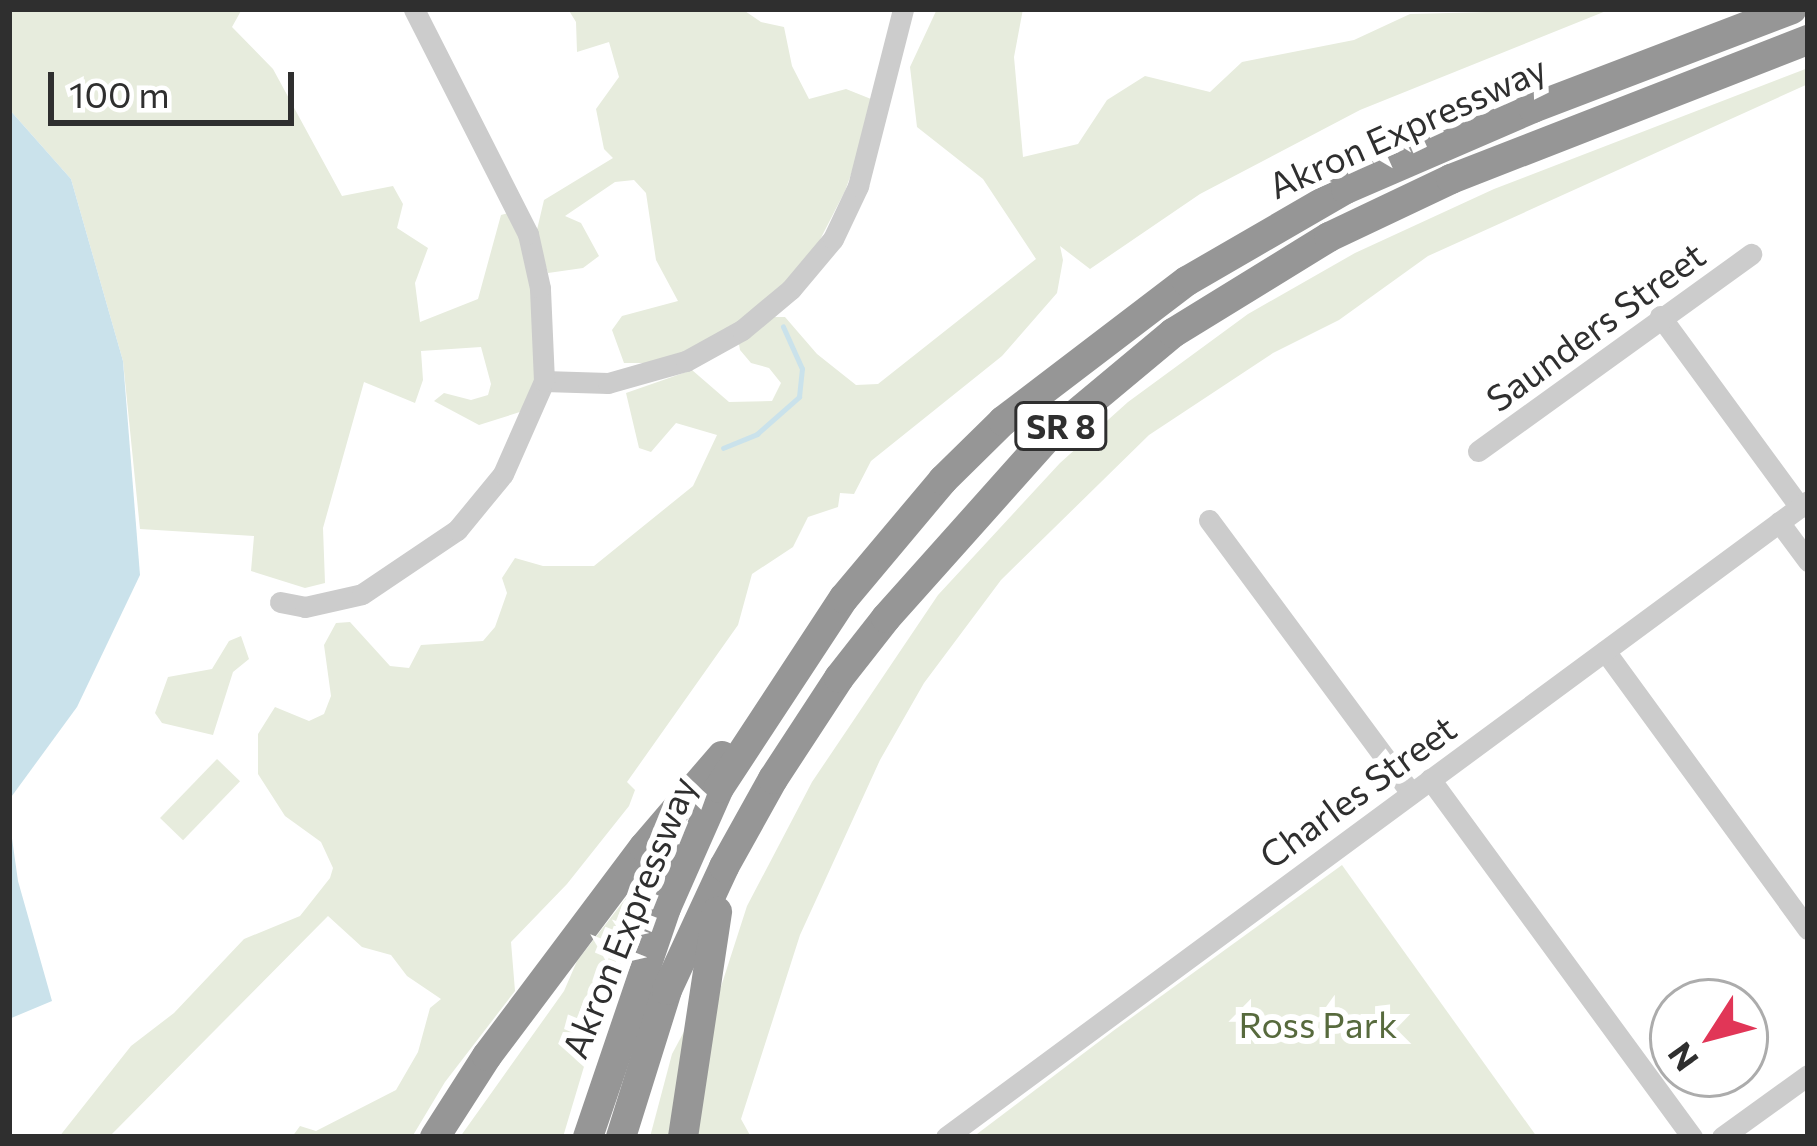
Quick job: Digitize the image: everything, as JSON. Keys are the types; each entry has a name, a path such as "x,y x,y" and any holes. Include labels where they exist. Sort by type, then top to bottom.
{"highway":[{"name":"Akron Expressway","path":"588,1137 666,908 719,788 844,598 943,480 1003,421 1187,281 1276,226 1393,166 1792,9"},
{"name":"Akron Expressway","path":"621,1137 667,990 724,867 773,779 839,678 1000,485 1114,379 1173,333 1313,245 1451,179 1808,40"},
{"path":"435,1137 487,1056 644,848 774,698"},
{"path":"683,1137 714,918 773,779"}],"street":[{"path":"280,602 305,607 362,594 457,530 503,474 544,381 540,288 528,234 414,9"},
{"path":"544,381 608,383 686,361 742,330 791,289 826,250 853,200 904,9"},
{"name":"Saunders Street","path":"1478,451 1751,254"},
{"path":"1660,316 1804,504"},
{"name":"Charles Street","path":"946,1137 1804,504"},
{"path":"1209,520 1411,794"},
{"path":"1779,522 1808,561"},
{"path":"1604,651 1808,928"},
{"path":"1430,779 1692,1137"},
{"path":"1722,1137 1808,1075"}],"green space":[{"path":"9,9 242,9 232,27 273,69 342,196 393,186 403,204 397,228 428,248 415,283 420,322 478,299 501,215 512,212 523,241 538,331 537,385 523,411 479,425 434,401 444,393 471,400 488,395 491,384 481,347 421,351 423,380 415,403 364,382 323,528 325,583 305,588 251,571 254,536 140,529 123,361 71,179 9,109"},
{"path":"568,9 742,9 761,22 784,27 792,66 809,99 846,89 871,99 867,130 845,191 805,269 755,317 785,317 817,354 856,385 878,384 1036,259 983,179 917,127 910,67 937,9 1023,9 1014,57 1023,157 1078,144 1107,100 1145,76 1210,92 1242,62 1354,40 1410,14 1611,9 1360,110 1200,194 1090,269 1060,246 1063,260 1057,293 1002,356 871,461 854,494 840,493 838,507 808,517 793,547 752,574 738,625 627,782 635,790 629,806 567,884 511,942 515,991 445,1082 412,1137 292,1137 300,1126 316,1131 396,1090 418,1052 430,1008 441,999 407,976 391,955 362,947 328,916 109,1137 59,1137 131,1046 174,1013 244,939 300,916 330,878 333,868 321,842 285,816 258,774 258,734 275,707 309,721 324,714 331,696 324,645 336,623 350,622 390,666 409,668 421,645 483,641 495,627 507,593 502,578 515,558 543,566 594,566 693,486 717,435 676,423 651,452 639,448 626,393 692,370 729,402 772,401 781,383 769,368 751,363 740,350 737,333 668,363 624,363 612,330 622,316 678,301 656,260 646,193 634,180 615,182 565,216 581,223 599,256 583,268 548,273 536,234 544,200 613,158 604,149 596,109 619,77 609,42 577,52 576,22"},
{"path":"1808,68 1808,84 1428,256 1339,320 1273,353 1149,435 1001,580 924,683 880,760 800,935 741,1119 751,1137 697,1137 698,1058 747,906 812,782 938,595 1060,463 1128,402 1248,314 1355,253 1494,189"},
{"path":"241,636 249,659 233,672 213,735 162,723 155,713 168,677 212,669 229,641"},
{"path":"217,759 240,781 183,840 160,818"},
{"path":"658,857 660,863 597,1023 563,1137 460,1137 564,991 577,961"},
{"name":"Ross Park","path":"1342,865 1537,1137 973,1137 1113,1031"},
{"path":"687,1026 671,1137 650,1137 672,1054"}],"water":[{"path":"9,109 71,179 123,361 140,575 77,707 9,800"},
{"path":"9,817 18,881 52,1001 9,1019"}],"waterway":[{"path":"723,448 757,434 799,397 802,369 783,327"}]}
